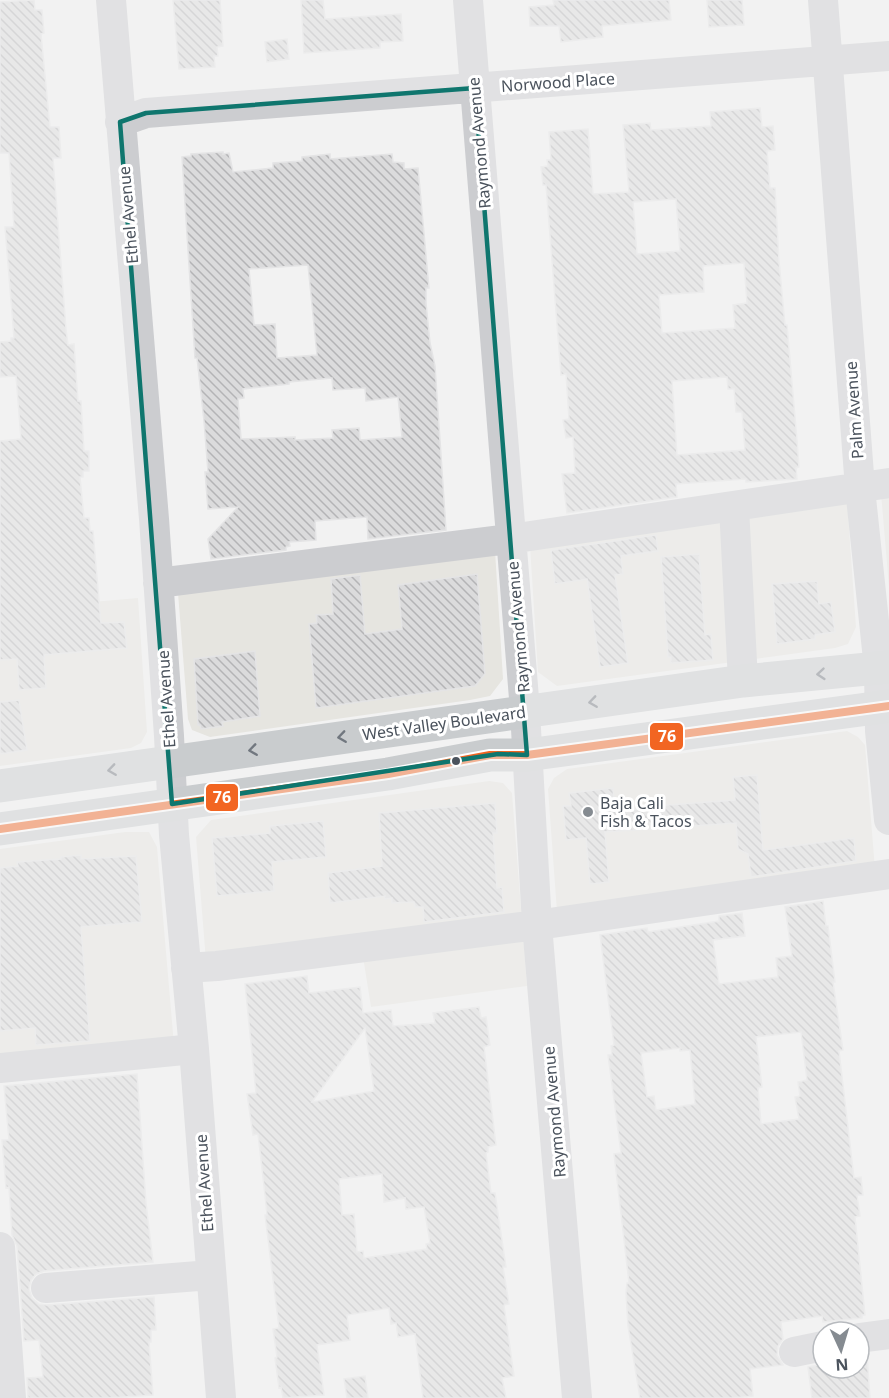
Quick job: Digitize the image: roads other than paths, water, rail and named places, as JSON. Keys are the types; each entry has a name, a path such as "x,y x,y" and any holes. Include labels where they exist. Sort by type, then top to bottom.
{"main road":[{"name":"West Valley Boulevard","path":"0,786 743,681 884,668"},
{"path":"0,829 388,774 490,755 527,755 884,707"}],"street":[{"name":"Ethel Avenue","path":"111,0 158,583 172,804 221,1398"},
{"name":"Raymond Avenue","path":"468,0 525,711 537,925 577,1398"},
{"name":"Palm Avenue","path":"823,0 875,486 889,820"},
{"name":"Norwood Place","path":"120,122 146,113 889,56"},
{"path":"158,583 510,539 875,486"},
{"path":"734,507 743,681"},
{"path":"186,968 537,925 889,874"},
{"path":"0,1068 194,1049"},
{"path":"0,1247 11,1398"},
{"path":"46,1288 211,1275"},
{"path":"871,1336 889,1334"},
{"path":"794,1352 811,1348"}],"place":[{"name":"Baja Cali Fish & Tacos","path":"588,812"}]}
